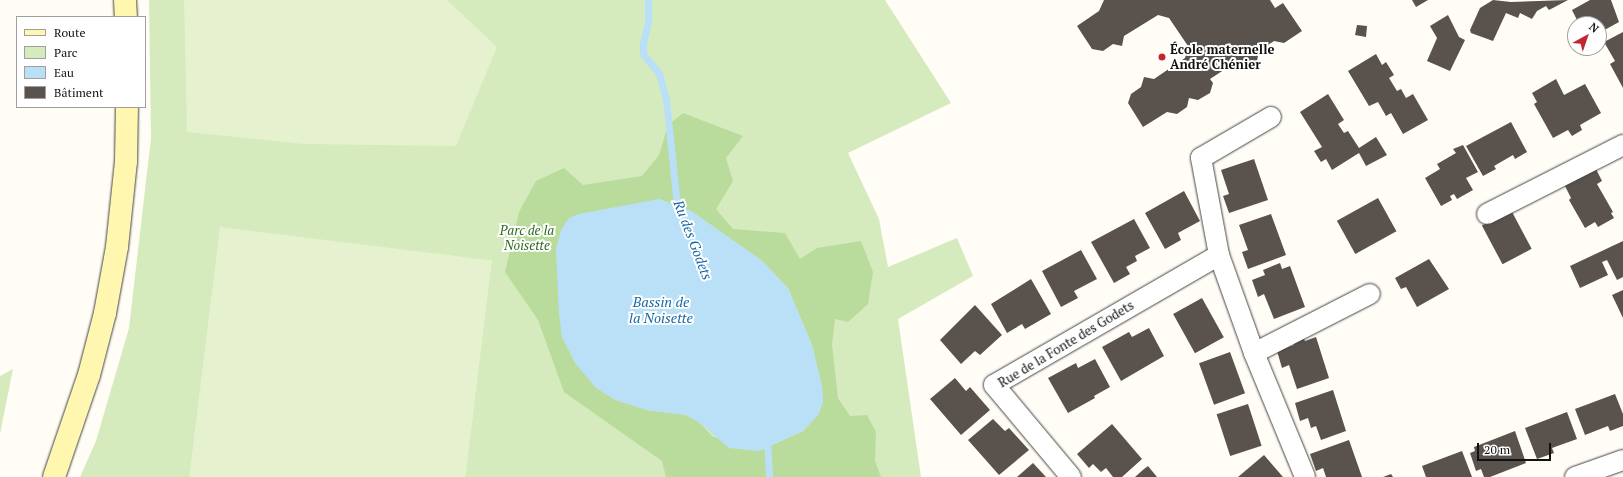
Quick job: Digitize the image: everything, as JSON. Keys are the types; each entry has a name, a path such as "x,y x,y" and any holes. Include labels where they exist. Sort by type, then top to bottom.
{"main road":[{"path":"125,0 126,16"},
{"path":"54,477 89,376 109,291 117,247 126,162 126,108"}],"street":[{"path":"1271,117 1201,158 1218,255 1254,353 1305,477"},
{"path":"1486,214 1623,145"},
{"name":"Rue de la Fonte des Godets","path":"1071,477 994,385 1218,255"},
{"path":"1254,353 1370,294"},
{"path":"1575,477 1623,460"}],"green space":[{"name":"Parc de la Noisette","path":"149,0 885,0 951,103 848,153 879,219 888,267 957,238 973,276 898,319 921,477 80,477 96,441 129,328 151,138"},
{"path":"184,0 447,0 497,47 456,146 304,144 187,132"},
{"path":"683,113 743,136 726,158 733,181 716,209 733,229 785,233 800,259 817,248 861,241 873,272 868,304 848,322 835,319 832,345 838,398 850,416 867,415 876,432 875,461 881,477 666,477 662,461 564,392 538,320 505,272 519,212 536,181 564,168 583,185 642,176 659,155 668,125","holes":["659,199 691,211 761,260 788,288 812,345 822,387 823,402 818,415 803,431 759,451 712,436 699,422 686,415 646,410 562,337 556,249"]},
{"path":"220,227 492,260 465,477 189,477"},
{"path":"13,369 0,434 0,376"}],"water":[{"name":"Bassin de la Noisette","path":"659,199 691,211 761,260 788,288 812,345 822,387 823,402 818,415 803,431 759,451 729,448 699,422 686,415 646,410 615,400 596,388 575,363 562,337 559,314 556,249 561,230 569,218 579,214"}],"building":[{"path":"1104,0 1270,0 1275,8 1283,3 1302,31 1284,43 1274,41 1259,51 1257,61 1245,69 1233,64 1210,79 1213,83 1210,93 1198,100 1189,98 1187,107 1177,114 1167,112 1143,127 1128,103 1131,94 1141,87 1144,77 1154,79 1185,58 1188,46 1169,18 1158,15 1124,36 1122,46 1113,44 1103,51 1092,49 1077,26 1099,11"},
{"path":"1412,0 1428,0 1416,7"},
{"path":"1493,0 1511,2 1568,0 1549,10 1546,6 1537,11 1532,19 1520,13 1518,18 1506,13 1493,41 1471,33 1470,30 1480,8"},
{"path":"1590,0 1611,0 1619,22 1607,29 1607,16 1575,16 1572,10"},
{"path":"1448,15 1459,37 1465,40 1450,71 1427,61 1437,38 1430,26"},
{"path":"1357,25 1367,26 1366,37 1355,35"},
{"path":"1623,32 1623,88 1610,64 1615,61 1607,47 1607,40"},
{"path":"1376,54 1382,65 1386,62 1394,75 1389,78 1397,91 1401,89 1406,98 1413,94 1428,120 1403,134 1391,113 1386,116 1378,102 1369,106 1348,71"},
{"path":"1556,79 1564,95 1585,84 1601,113 1580,125 1582,130 1572,136 1568,130 1553,138 1534,104 1537,102 1532,93"},
{"path":"1328,94 1344,120 1338,124 1344,133 1348,131 1359,148 1376,137 1387,155 1366,166 1359,153 1332,170 1326,159 1321,162 1314,151 1322,147 1300,112"},
{"path":"1511,122 1527,152 1515,159 1513,155 1494,166 1496,169 1483,176 1466,146"},
{"path":"1463,145 1478,172 1466,178 1473,190 1457,199 1454,194 1450,196 1452,200 1441,206 1425,178 1440,169 1437,164 1456,153 1453,149"},
{"path":"1254,159 1268,200 1229,213 1223,196 1229,194 1221,170"},
{"path":"1594,165 1602,181 1597,184 1613,212 1611,213 1614,218 1598,227 1595,222 1585,228 1569,200 1571,198 1563,182"},
{"path":"1184,191 1200,221 1178,233 1181,240 1165,249 1145,213"},
{"path":"1378,198 1396,231 1355,254 1337,221"},
{"path":"1511,210 1532,249 1503,264 1482,225"},
{"path":"1271,214 1286,255 1248,269 1242,252 1248,250 1239,225"},
{"path":"1134,219 1150,248 1135,256 1137,261 1126,267 1130,274 1114,283 1091,242"},
{"path":"1623,241 1623,277 1617,280 1607,260 1602,262 1608,275 1580,288 1570,266"},
{"path":"1081,250 1097,279 1074,291 1078,298 1061,307 1042,271"},
{"path":"1429,259 1449,289 1417,307 1406,287 1401,289 1395,278"},
{"path":"1280,263 1282,269 1290,266 1305,307 1274,319 1264,294 1258,297 1252,280 1265,275 1263,270"},
{"path":"1031,279 1051,314 1025,329 1022,324 1007,333 991,304"},
{"path":"1623,290 1623,318 1612,295"},
{"path":"1202,298 1224,337 1195,353 1173,314"},
{"path":"975,305 1002,335 980,355 975,351 961,364 940,340"},
{"path":"1149,328 1164,356 1121,381 1102,347 1129,332 1132,337"},
{"path":"1303,336 1305,341 1316,337 1329,378 1297,389 1289,365 1282,368 1277,351 1294,345 1292,340"},
{"path":"1230,352 1245,393 1214,405 1199,363"},
{"path":"1095,359 1110,387 1094,396 1095,398 1068,413 1048,378 1076,363 1078,368"},
{"path":"955,378 966,391 970,387 990,410 961,435 930,399"},
{"path":"1333,390 1346,431 1321,440 1316,426 1311,428 1308,418 1300,421 1295,403"},
{"path":"1615,394 1623,414 1623,426 1610,431 1608,426 1585,435 1575,409"},
{"path":"1248,404 1262,446 1230,456 1217,414"},
{"path":"1567,412 1577,439 1552,448 1554,453 1537,459 1525,428"},
{"path":"993,419 1005,431 1009,428 1029,450 999,475 968,440"},
{"path":"1112,424 1142,459 1122,477 1113,477 1106,468 1101,472 1093,464 1089,468 1077,454"},
{"path":"1515,431 1526,463 1490,477 1484,477 1481,469 1476,471 1470,453 1475,451 1474,447"},
{"path":"1349,440 1362,477 1326,477 1323,468 1316,471 1310,454"},
{"path":"1462,451 1472,477 1426,477 1422,466"},
{"path":"1264,455 1283,477 1238,477"},
{"path":"1033,463 1046,477 1017,477"},
{"path":"1148,466 1157,477 1135,477 1144,469"},
{"path":"1391,474 1393,477 1383,477"}],"waterway":[{"name":"Ru des Godets","path":"648,0 648,22 643,43 643,54 659,73 666,99 677,205 681,215"},
{"name":"Ru des Godets","path":"767,438 769,477"}],"place":[{"name":"École maternelle André Chénier","path":"1162,57"}]}
